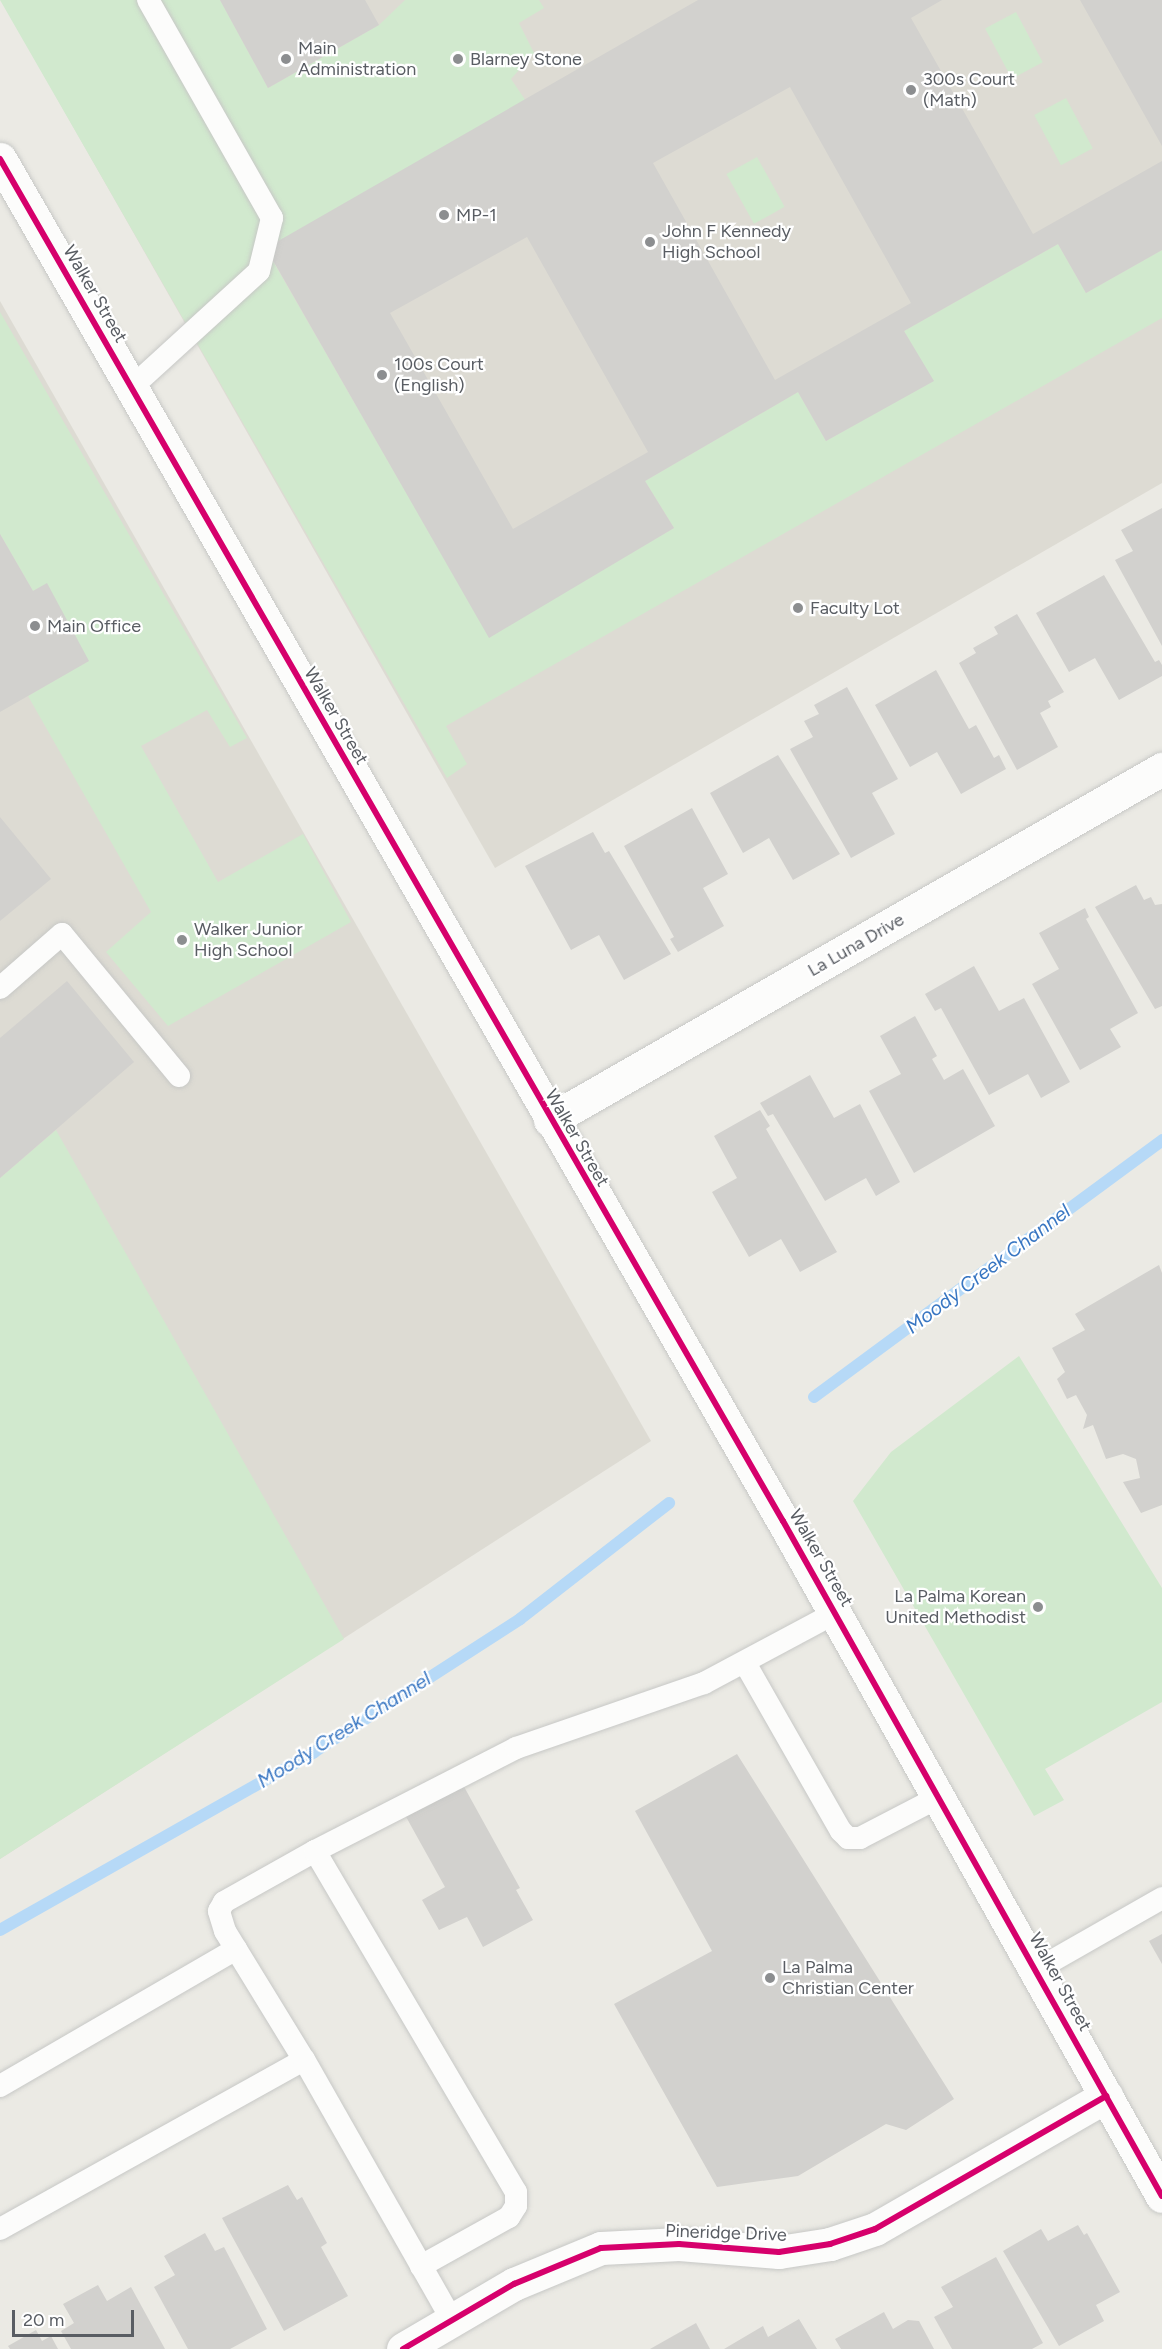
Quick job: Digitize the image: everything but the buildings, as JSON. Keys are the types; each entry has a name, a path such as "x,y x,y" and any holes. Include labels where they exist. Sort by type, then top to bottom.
{"main road":[{"name":"Walker Street","path":"0,159 835,1613 1162,2196"},
{"name":"La Luna Drive","path":"550,1120 1162,769"},
{"name":"Pineridge Drive","path":"403,2349 514,2284 601,2248 679,2244 779,2252 830,2244 875,2229 1106,2096"}],"lane":[{"path":"131,388 259,271 272,218 148,0"},
{"path":"0,988 62,934 179,1076"},
{"path":"452,2320 304,2060 220,1922 219,1911 224,1902 315,1851 516,1748 704,1683 835,1613"},
{"path":"745,1663 840,1831 848,1838 860,1838 939,1797"},
{"path":"315,1851 516,2192 516,2206 509,2217 421,2266"},
{"path":"1036,1970 1162,1898"},
{"path":"0,2086 236,1949"},
{"path":"0,2229 304,2060"}],"shaded area":[{"name":"John F Kennedy High School","path":"1,0 1162,0 1162,483 495,868"},
{"name":"Walker Junior High School","path":"0,301 651,1441 0,1859"}],"green space":[{"path":"0,0 220,0 268,88 379,25 405,0 539,0 544,8 519,23 534,53 511,79 526,101 266,249 489,637 674,528 645,481 798,392 826,441 933,381 904,331 1058,244 1086,293 1162,250 1162,318 446,726 467,764 447,778"},
{"path":"1016,12 1043,62 1012,79 985,28"},
{"path":"1066,98 1093,148 1061,165 1034,115"},
{"path":"757,157 785,207 754,224 726,174"},
{"path":"0,312 247,738 230,747 207,710 141,746 218,882 303,834 351,922 168,1026 106,952 151,912 28,696 88,661 47,584 33,591 0,534"},
{"path":"56,1130 344,1639 0,1859 0,1178"},
{"name":"La Palma Korean United Methodist","path":"1019,1356 1162,1588 1162,1702 1045,1769 1064,1800 1034,1816 853,1501 891,1452"}],"waterway":[{"name":"Moody Creek Channel","path":"814,1397 1162,1140"},
{"name":"Moody Creek Channel","path":"0,1930 314,1752 520,1619 669,1503"}],"cycle path":[{"path":"0,159 783,1521 1162,2196"},
{"path":"403,2349 514,2284 601,2248 679,2244 779,2252 830,2244 875,2229 1106,2096"}],"place":[{"name":"Main Administration","path":"286,59"},
{"name":"Blarney Stone","path":"458,59"},
{"name":"300s Court (Math)","path":"911,90"},
{"name":"MP-1","path":"444,215"},
{"name":"John F Kennedy High School","path":"650,242"},
{"name":"100s Court (English)","path":"382,375"},
{"name":"Faculty Lot","path":"798,608"},
{"name":"Main Office","path":"35,626"},
{"name":"Walker Junior High School","path":"182,940"},
{"name":"La Palma Korean United Methodist","path":"1038,1607"},
{"name":"La Palma Christian Center","path":"770,1978"}]}
